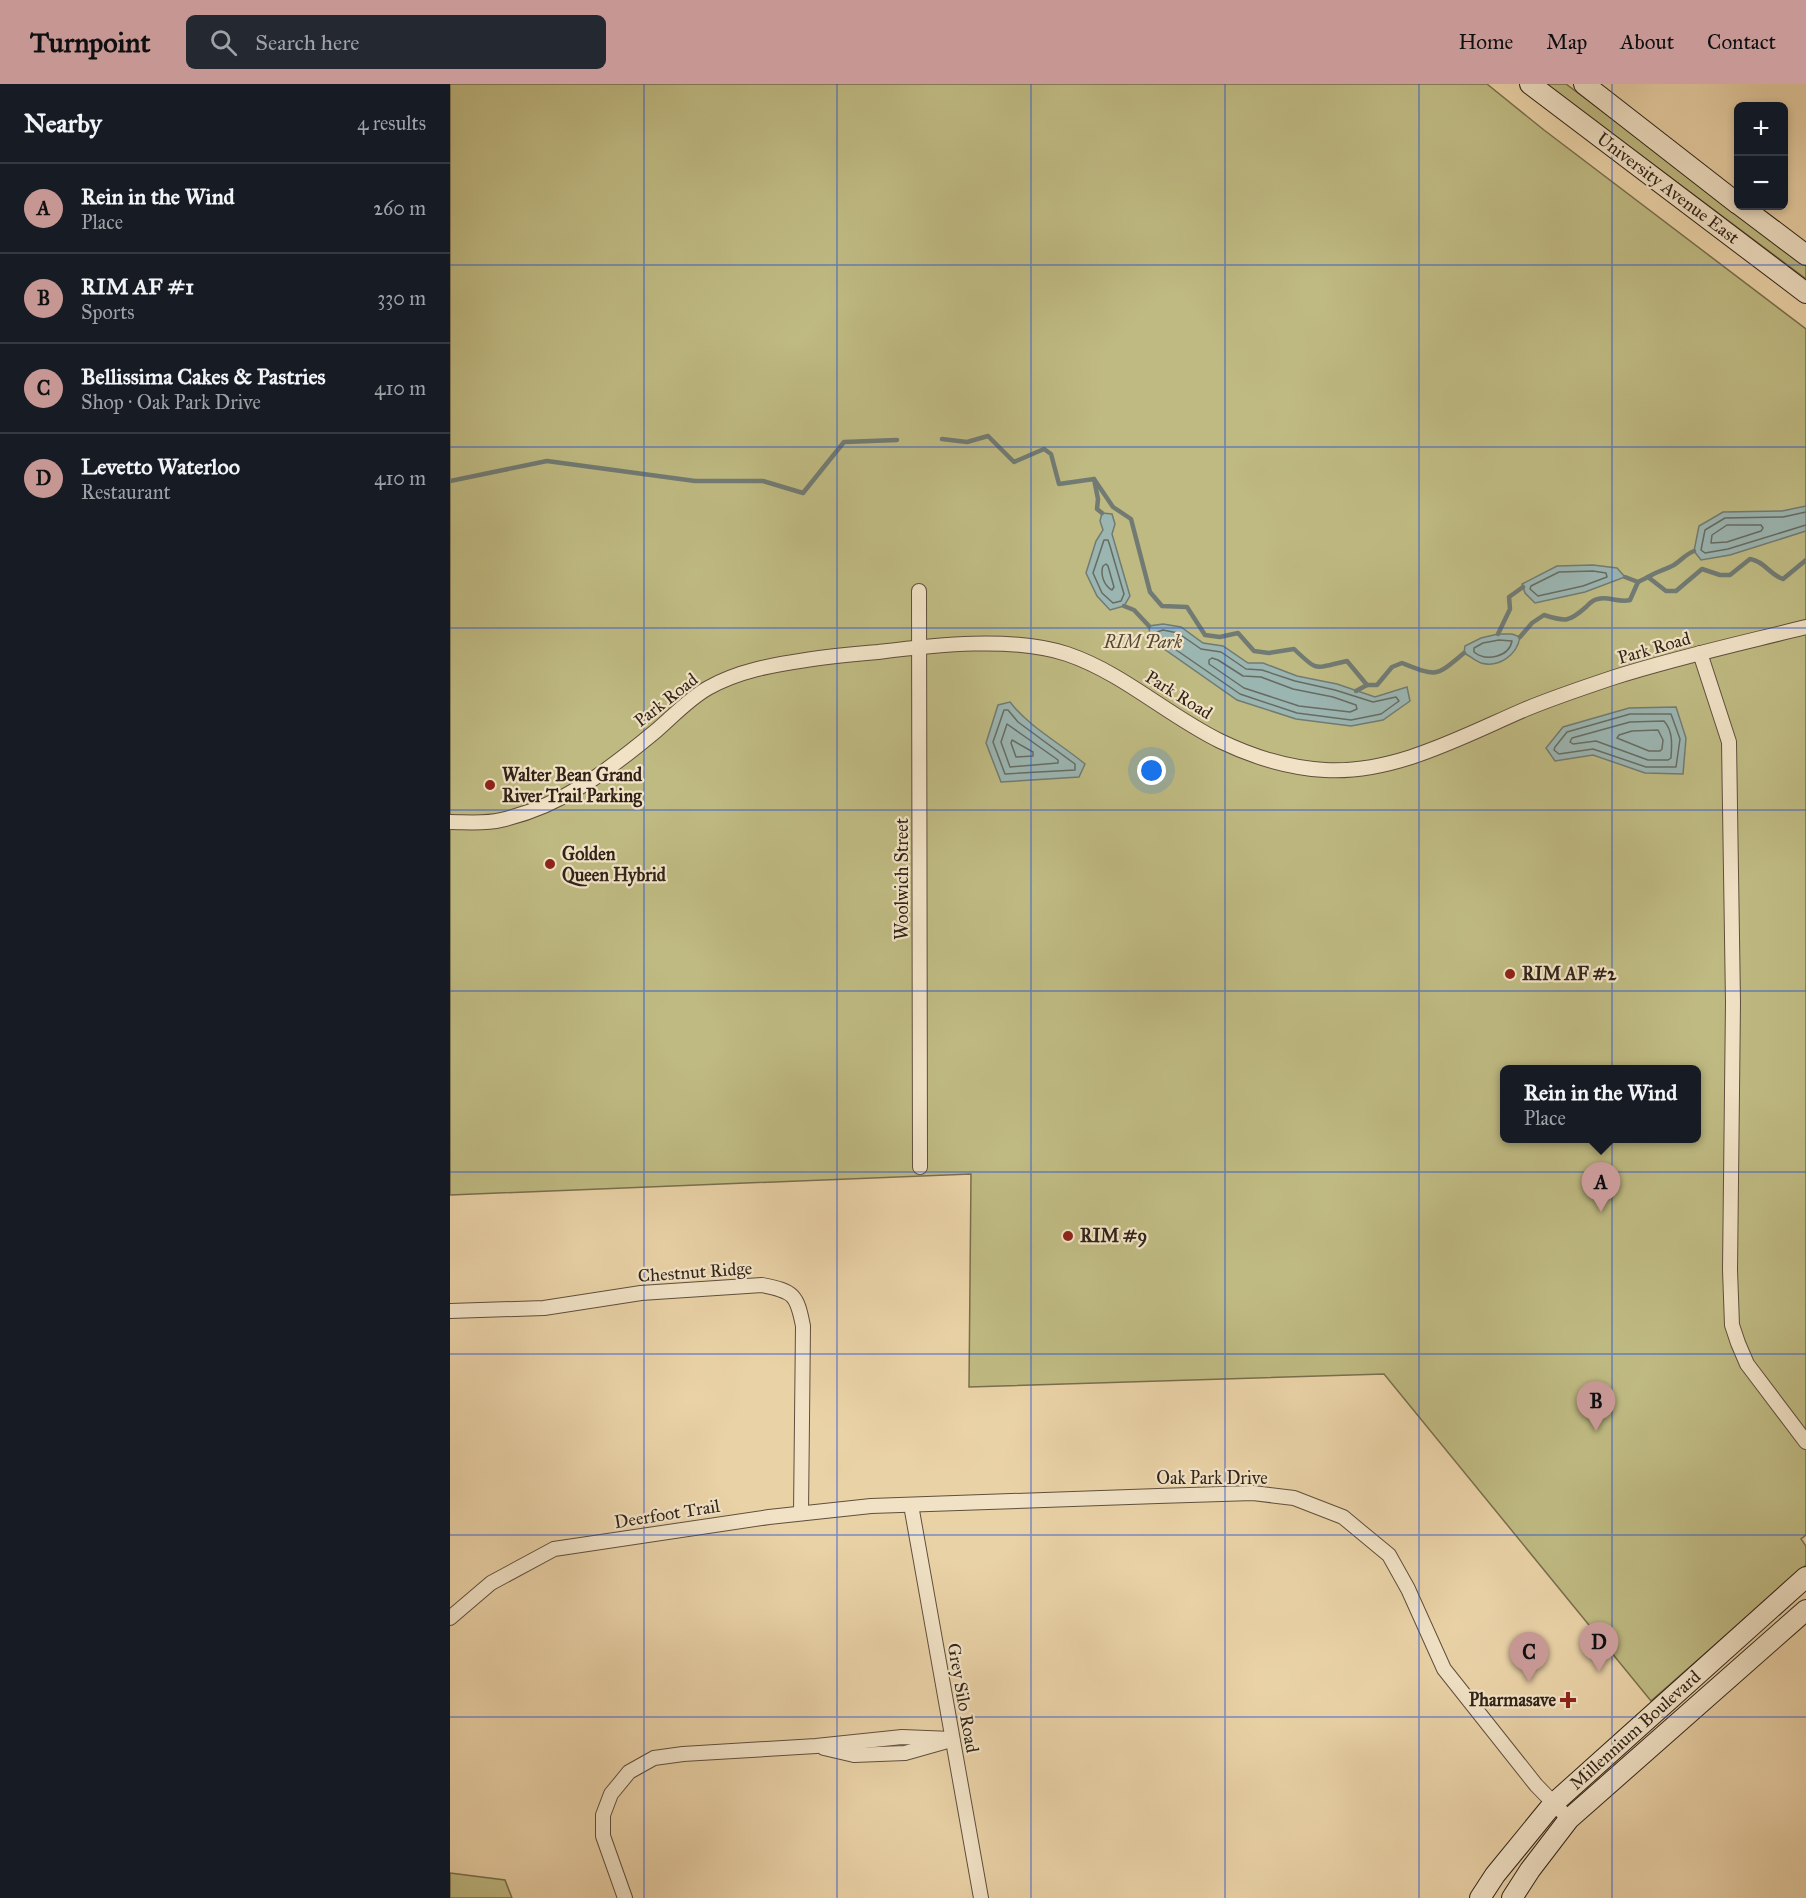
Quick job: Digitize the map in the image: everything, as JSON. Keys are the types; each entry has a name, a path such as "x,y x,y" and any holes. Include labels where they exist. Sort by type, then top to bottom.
{"street":[{"name":"University Avenue East","path":"1530,84 1806,293"},
{"name":"University Avenue East","path":"1584,84 1734,200"},
{"name":"University Avenue East","path":"1747,210 1806,255"},
{"name":"Woolwich Street","path":"919,591 920,1167"},
{"name":"Park Road","path":"450,822 498,821 546,806 584,787 617,763 706,689 746,671 806,660 920,647 1018,645 1048,649 1069,655 1131,686 1218,740 1282,763 1325,771 1383,766 1417,755 1532,707 1615,677 1806,627"},
{"path":"1700,653 1729,742 1733,1002 1730,1270 1732,1325 1747,1364 1806,1442"},
{"name":"Chestnut Ridge","path":"450,1311 485,1312 543,1308 641,1293 762,1285 780,1288 795,1298 800,1306 803,1326 801,1514"},
{"name":"Oak Park Drive","path":"911,1505 1253,1493 1294,1498 1343,1517 1389,1555 1408,1589 1444,1669 1553,1804 1569,1819"},
{"name":"Deerfoot Trail","path":"450,1618 491,1583 554,1549 769,1516 871,1506 911,1505"},
{"name":"Grey Silo Road","path":"911,1505 981,1898"},
{"name":"Millennium Boulevard","path":"1480,1898 1495,1875 1553,1804 1806,1577"},
{"name":"Millennium Boulevard","path":"1512,1898 1569,1819 1806,1610"},
{"path":"625,1898 603,1836 603,1815 611,1794 629,1772 654,1758 682,1754 816,1746 854,1755 905,1753 952,1739"}],"green space":[{"name":"RIM Park","path":"450,84 1487,84 1806,329 1806,1535 1801,1539 1806,1546 1806,1565 1651,1701 1384,1374 969,1387 971,1174 450,1195"},
{"path":"1546,84 1566,84 1806,264 1806,279"},
{"path":"450,1873 505,1880 512,1898 450,1898"}],"water":[{"path":"1806,506 1806,531 1730,555 1701,560 1694,551 1699,526 1723,512 1782,511"},
{"path":"1102,513 1112,514 1115,524 1112,534 1130,596 1124,606 1110,610 1097,596 1086,573 1096,541 1103,530 1100,521"},
{"path":"1593,565 1617,568 1625,577 1585,592 1535,603 1525,593 1522,584 1557,566"},
{"path":"1163,624 1181,627 1203,643 1223,646 1248,663 1263,663 1297,676 1337,684 1375,697 1407,687 1410,701 1383,720 1351,726 1296,719 1237,700 1150,639 1149,626"},
{"path":"1512,634 1520,637 1515,649 1506,659 1488,664 1479,662 1464,653 1465,646 1481,638"},
{"path":"1010,702 1035,727 1085,764 1079,777 1001,782 986,743 998,705"},
{"path":"1676,707 1686,738 1683,774 1645,773 1593,755 1555,761 1546,748 1563,727 1629,708"}],"waterway":[{"path":"942,439 967,442 988,436 1014,462 1044,449 1051,454 1059,484 1094,479 1113,507 1131,519 1150,592 1162,606 1187,607 1205,635 1220,637 1238,633 1254,651 1269,653 1294,649 1317,667 1347,661 1367,685 1377,685 1392,667 1402,663 1423,671 1436,672 1447,667 1464,653"},
{"path":"450,481 547,461 695,481 763,481 803,493 844,442 897,440"},
{"path":"1094,479 1098,499 1097,509 1102,513"},
{"path":"1648,577 1672,566 1694,551"},
{"path":"1520,637 1532,623 1544,615 1562,620 1575,616 1596,599 1630,600 1638,582 1648,577 1666,591 1676,591 1702,569 1720,575 1730,575 1750,559 1759,562 1783,579 1806,560"},
{"path":"1625,577 1638,582"},
{"path":"1498,634 1510,609 1509,597 1523,587"},
{"path":"1124,606 1134,610 1149,626"},
{"path":"1356,691 1367,685"}],"place":[{"name":"Walter Bean Grand River Trail Parking","path":"490,785"},
{"name":"Golden Queen Hybrid","path":"550,864"},
{"name":"RIM AF #2","path":"1510,974"},
{"name":"Rein in the Wind","path":"1601,1212"},
{"name":"RIM #9","path":"1068,1236"},
{"name":"RIM AF #1","path":"1596,1431"},
{"name":"Levetto Waterloo","path":"1599,1672"},
{"name":"Bellissima Cakes & Pastries","path":"1529,1682"},
{"name":"Pharmasave","path":"1568,1700"}]}
